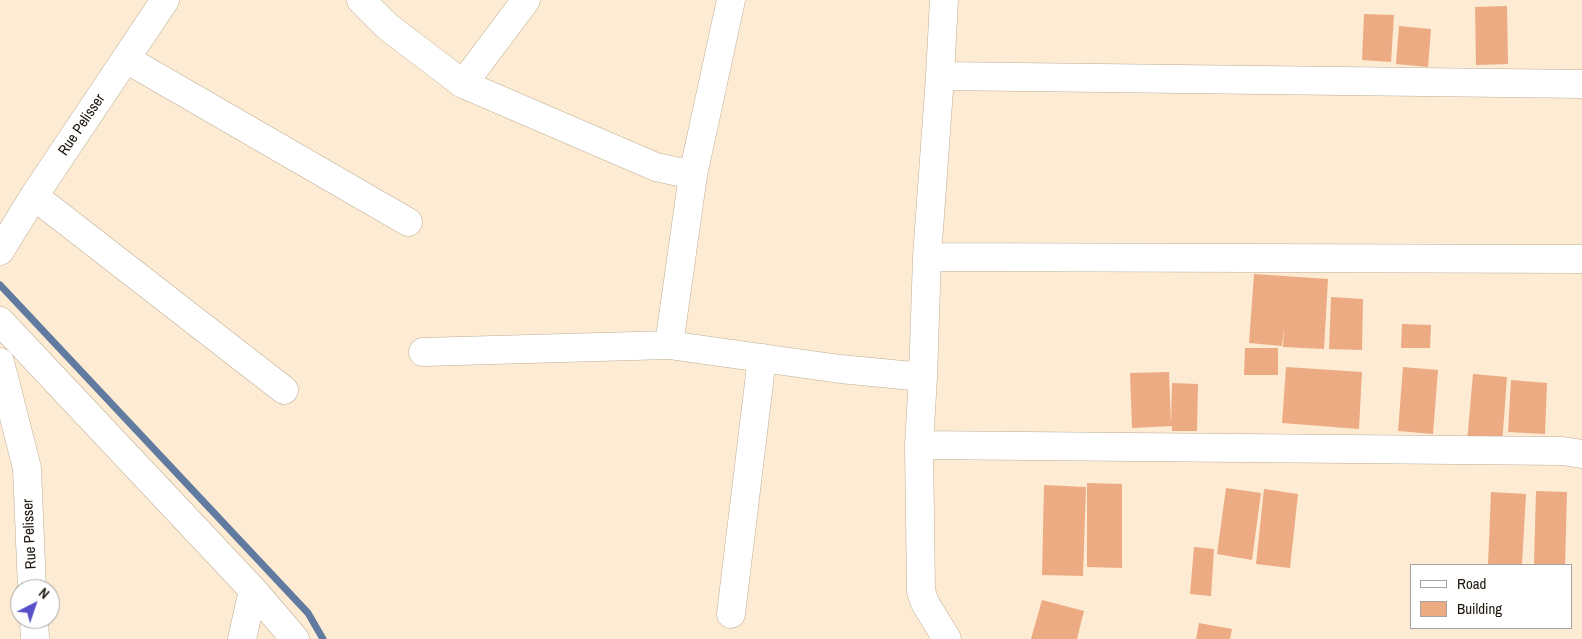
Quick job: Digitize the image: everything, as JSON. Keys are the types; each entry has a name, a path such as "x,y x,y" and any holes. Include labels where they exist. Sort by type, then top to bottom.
{"street":[{"name":"Rue Pelisser","path":"0,251 34,196 165,0"},
{"path":"361,0 388,27 463,84 656,167 693,175"},
{"path":"463,84 526,0"},
{"path":"669,345 693,175 731,0"},
{"path":"944,0 927,257 919,445 921,591 925,603 947,639"},
{"path":"126,58 408,222"},
{"path":"940,76 1582,84"},
{"path":"34,196 284,390"},
{"path":"927,257 1582,259"},
{"path":"0,322 253,590 295,639"},
{"path":"423,352 669,345 840,369 923,378"},
{"path":"731,614 762,358"},
{"name":"Rue Pelisser","path":"0,362 27,468 32,579"},
{"path":"919,445 1562,451 1582,454"},
{"path":"242,639 253,590"}],"building":[{"path":"1507,6 1508,64 1476,65 1475,7"},
{"path":"1364,14 1394,15 1391,62 1362,60"},
{"path":"1399,26 1431,29 1428,67 1396,64"},
{"path":"1254,274 1328,279 1324,349 1283,347 1284,328 1282,346 1249,343"},
{"path":"1331,297 1363,299 1362,350 1329,349"},
{"path":"1402,324 1431,325 1430,348 1401,348"},
{"path":"1245,348 1278,348 1278,375 1244,375"},
{"path":"1286,367 1362,372 1359,429 1282,423"},
{"path":"1403,367 1438,370 1433,434 1398,431"},
{"path":"1169,372 1171,424 1172,383 1198,384 1197,431 1172,431 1172,426 1132,428 1130,373"},
{"path":"1473,374 1507,377 1502,445 1467,442"},
{"path":"1511,380 1547,383 1545,434 1508,432"},
{"path":"1087,483 1122,484 1122,568 1087,567"},
{"path":"1044,485 1086,487 1083,576 1042,575"},
{"path":"1226,488 1261,493 1252,560 1217,554"},
{"path":"1264,489 1298,494 1290,568 1256,564"},
{"path":"1536,491 1567,492 1565,564 1534,564"},
{"path":"1491,492 1526,494 1522,564 1488,564"},
{"path":"1194,547 1214,549 1211,596 1190,594"},
{"path":"1042,600 1084,611 1077,639 1031,639"},
{"path":"1199,623 1232,629 1230,639 1196,639"}],"waterway":[{"path":"0,285 308,613 323,639"}]}
